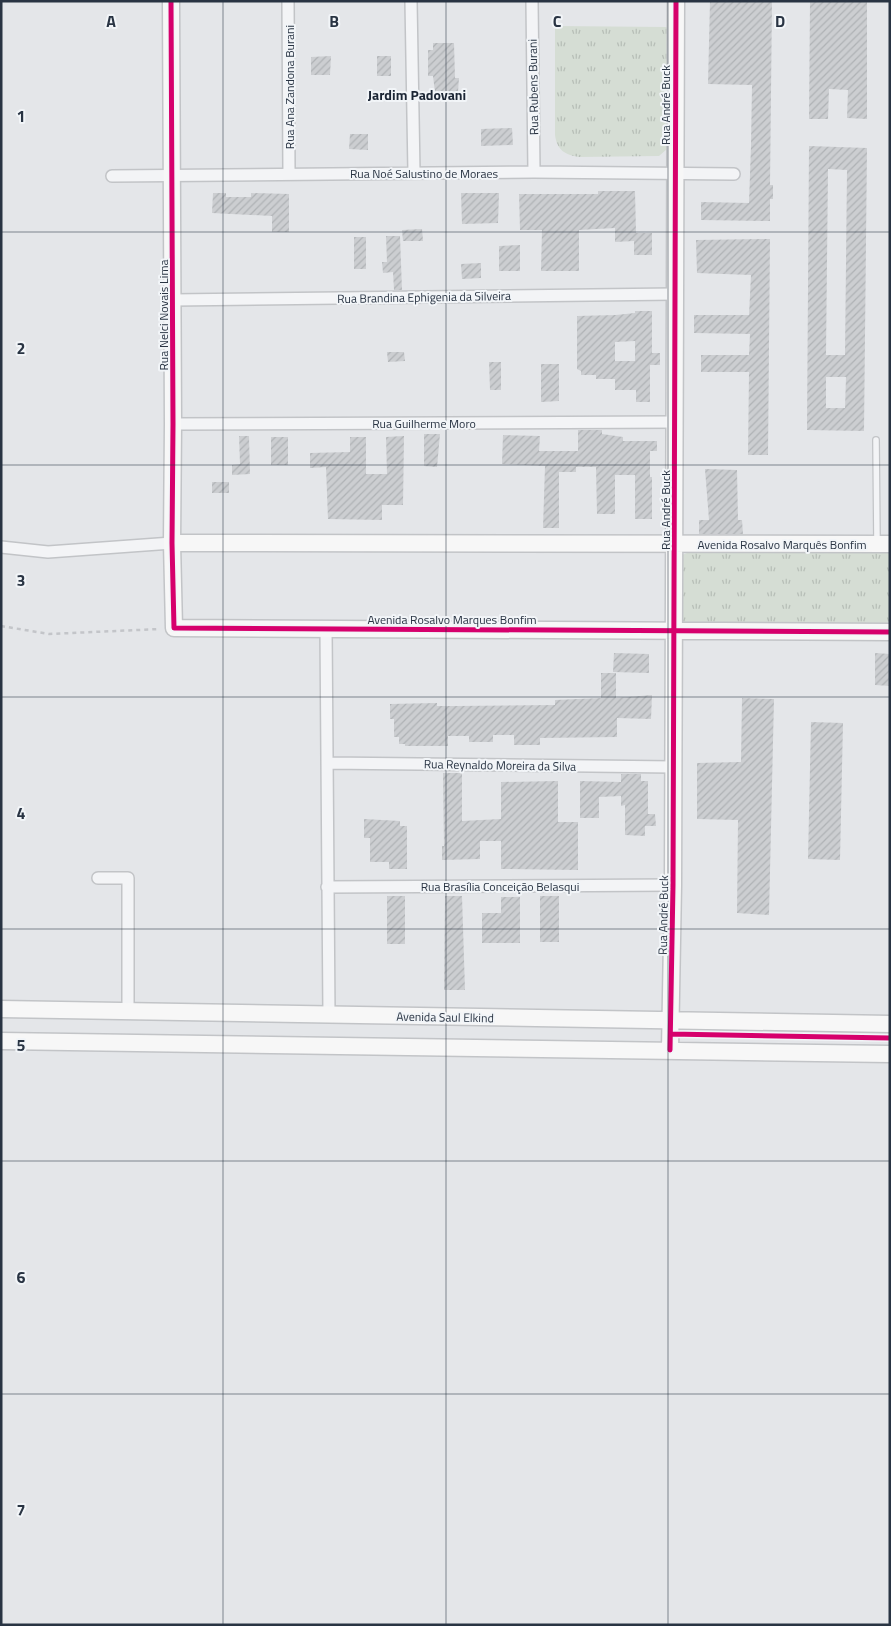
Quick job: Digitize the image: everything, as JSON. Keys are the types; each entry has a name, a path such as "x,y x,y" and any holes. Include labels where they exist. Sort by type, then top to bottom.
{"street":[{"name":"Rua Nelci Novais Lima","path":"171,1 172,543 174,628"},
{"name":"Rua Ana Zandona Burani","path":"288,1 289,174"},
{"path":"411,1 414,174"},
{"name":"Rua Rubens Burani","path":"532,1 534,172"},
{"name":"Rua André Buck","path":"670,1050 672,1019 676,422 676,1"},
{"name":"Rua Noé Salustino de Moraes","path":"112,176 534,172 734,174"},
{"name":"Rua Brandina Ephigenia da Silveira","path":"173,300 675,294"},
{"name":"Rua Guilherme Moro","path":"173,424 676,422"},
{"path":"1,547 48,552 172,543 675,545"},
{"name":"Avenida Rosalvo Marquês Bonfim","path":"675,545 884,544"},
{"name":"Avenida Rosalvo Marques Bonfim","path":"174,628 890,632"},
{"path":"326,629 329,1015"},
{"name":"Rua Reynaldo Moreira da Silva","path":"327,763 673,767"},
{"path":"98,878 128,878 128,1010"},
{"name":"Rua Brasília Conceição Belasqui","path":"327,887 673,885"},
{"name":"Avenida Saul Elkind","path":"1,1009 890,1024"},
{"path":"1,1041 890,1054"}],"lane":[{"path":"876,440 884,544"}],"path":[{"path":"1,626 49,634 174,628"}],"green space":[{"path":"555,26 667,27 667,149 659,156 579,157 562,151 555,135"},
{"path":"687,553 890,553 890,623 682,623 679,618 682,555"}],"building":[{"path":"710,1 772,1 770,185 773,185 773,199 770,199 770,221 701,220 701,202 749,203 752,85 708,84"},
{"path":"810,1 867,1 867,119 847,118 848,90 829,89 828,119 809,119"},
{"path":"433,43 454,43 455,78 459,78 458,92 435,92 433,76 428,76 428,50 433,50"},
{"path":"331,56 330,75 311,75 311,57"},
{"path":"377,56 391,56 391,76 377,76"},
{"path":"512,128 513,145 481,146 481,129"},
{"path":"350,134 368,134 368,150 349,149"},
{"path":"809,146 867,148 864,431 807,430","holes":["828,169 847,170 845,355 826,355","826,377 846,377 845,408 826,408"]},
{"path":"598,191 635,191 636,233 652,233 652,255 634,255 634,241 615,242 615,228 579,230 579,271 541,271 542,230 520,230 519,194 598,194"},
{"path":"213,193 226,193 226,197 251,197 251,193 289,194 289,232 272,232 272,216 212,213"},
{"path":"461,193 499,193 498,223 462,224"},
{"path":"422,229 423,241 403,241 402,230"},
{"path":"386,236 400,236 402,290 394,290 393,272 383,273 382,262 387,262"},
{"path":"354,237 366,237 366,269 354,269"},
{"path":"770,239 768,455 748,455 749,372 701,372 701,355 749,355 750,334 694,333 694,315 749,315 751,275 697,273 696,240"},
{"path":"520,245 520,271 499,271 499,246"},
{"path":"481,263 481,278 462,279 461,264"},
{"path":"635,311 652,311 652,353 660,353 660,365 650,365 650,402 636,402 636,390 615,390 615,379 596,379 596,375 581,375 581,371 577,369 577,316 635,313","holes":["635,341 635,361 615,361 615,342"]},
{"path":"387,352 404,352 405,361 388,362"},
{"path":"489,362 501,362 501,390 490,390"},
{"path":"541,364 559,364 559,401 541,402"},
{"path":"578,430 602,430 602,434 623,437 623,441 657,441 657,451 650,451 652,519 635,519 635,475 615,475 615,514 597,514 596,467 576,467 576,472 559,472 559,528 543,528 545,466 502,464 503,435 540,436 539,451 578,451"},
{"path":"424,434 440,434 437,467 424,466"},
{"path":"239,436 249,436 250,474 232,475 232,465 240,464"},
{"path":"404,436 403,505 382,505 382,520 328,519 326,467 310,468 310,453 350,452 350,437 366,437 366,474 387,474 386,437"},
{"path":"271,437 288,437 288,465 271,465"},
{"path":"705,469 737,470 738,520 742,520 743,534 699,534 699,520 709,520"},
{"path":"212,482 229,482 229,493 212,493"},
{"path":"614,653 649,654 649,673 613,672"},
{"path":"875,653 890,654 890,686 875,685"},
{"path":"601,673 616,673 616,698 652,695 651,719 617,718 617,737 540,738 540,745 514,745 514,735 493,735 493,742 469,742 469,736 448,736 448,746 405,746 405,744 399,744 399,737 394,737 394,719 390,719 390,704 437,703 437,706 555,705 555,700 601,698"},
{"path":"742,698 774,699 769,915 737,913 738,820 697,819 697,763 741,762"},
{"path":"811,722 843,723 840,860 808,859"},
{"path":"443,773 462,773 462,821 501,819 501,782 558,781 558,822 578,822 578,870 501,869 501,841 480,841 480,859 442,860 442,846 444,846"},
{"path":"621,774 641,774 641,781 648,781 648,814 655,814 656,826 645,826 645,836 625,835 625,805 621,806 621,796 599,797 599,818 580,818 580,781 621,782"},
{"path":"364,819 400,821 400,826 407,826 407,869 389,869 389,862 370,862 370,838 364,838"},
{"path":"387,896 405,896 405,944 387,944"},
{"path":"445,896 462,896 465,990 444,990"},
{"path":"540,896 559,896 559,942 540,942"},
{"path":"501,897 520,897 520,943 482,943 482,913 501,913"}],"cycle path":[{"path":"171,1 172,543 174,628 890,632"},
{"path":"670,1050 673,885 676,1"},
{"path":"671,1034 890,1038"}],"district":[{"name":"Jardim Padovani","path":"417,94"}]}
